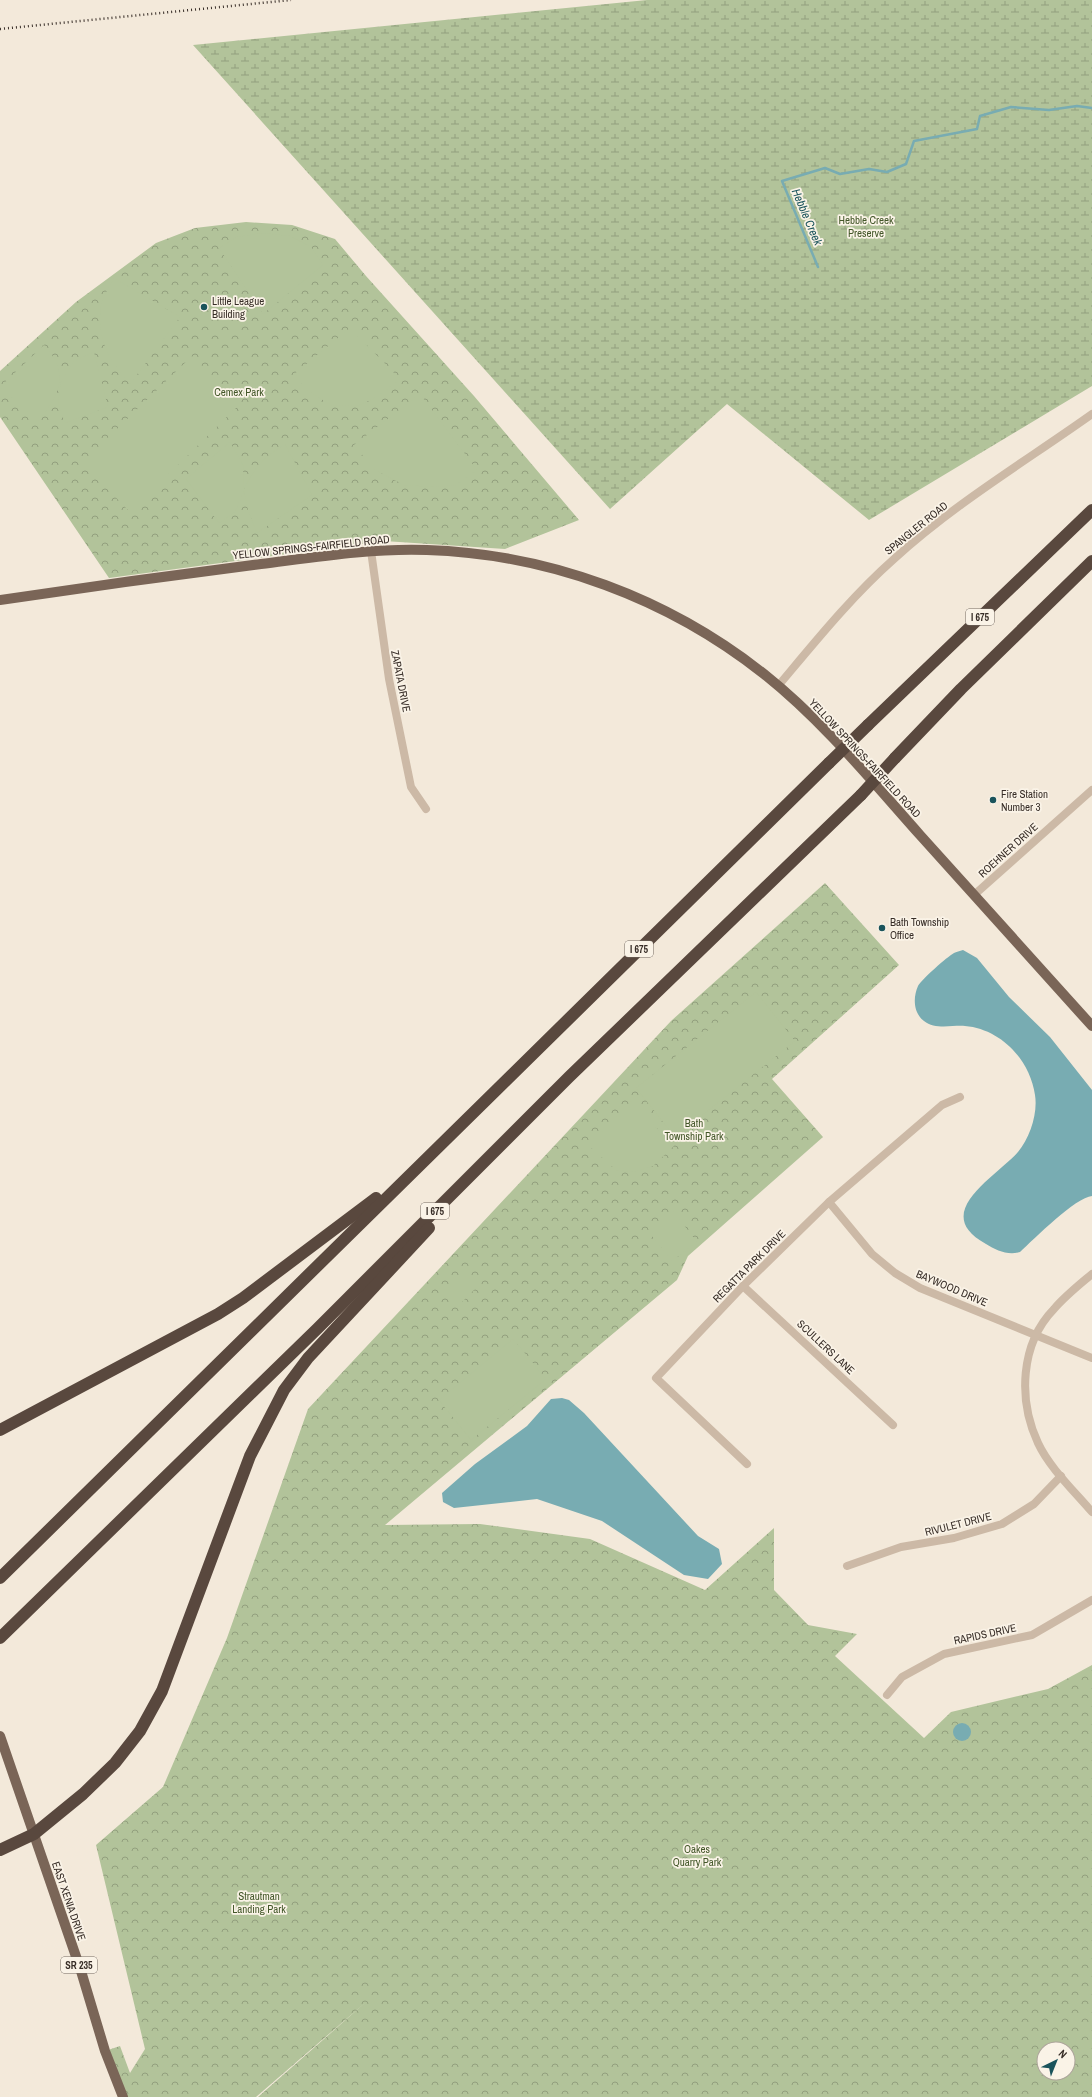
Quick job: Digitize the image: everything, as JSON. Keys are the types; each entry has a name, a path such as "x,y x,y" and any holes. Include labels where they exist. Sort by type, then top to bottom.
{"highway":[{"name":"I 675","path":"0,1578 449,1134 868,725 1092,510"},
{"name":"I 675","path":"0,1638 317,1329 569,1077 861,794 961,689 1092,561"},
{"path":"0,1850 34,1834 102,1777 128,1747 151,1712 173,1665 250,1456 284,1390 308,1358 569,1077"},
{"path":"0,1430 208,1320 243,1298 373,1200 449,1134"}],"main road":[{"name":"YELLOW SPRINGS-FAIRFIELD ROAD","path":"0,600 215,570 371,551 427,550 479,554 531,563 583,577 637,597 700,630 742,657 778,686 841,747 1092,1026"},
{"name":"EAST XENIA DRIVE","path":"0,1736 81,1971 105,2051 123,2097"}],"street":[{"name":"SPANGLER ROAD","path":"778,686 862,589 895,558 939,521 1092,414"},
{"name":"ZAPATA DRIVE","path":"371,551 389,679 411,787 426,809"},
{"name":"ROEHNER DRIVE","path":"974,895 1092,790"},
{"name":"REGATTA PARK DRIVE","path":"747,1464 656,1378 743,1286 829,1202 942,1105 960,1097"},
{"name":"BAYWOOD DRIVE","path":"829,1202 872,1254 895,1273 920,1288 1092,1358"},
{"path":"1092,1274 1053,1309 1036,1335 1025,1369 1026,1407 1038,1443 1061,1476 1092,1512"},
{"name":"SCULLERS LANE","path":"743,1286 893,1425"},
{"name":"RIVULET DRIVE","path":"847,1566 901,1548 954,1538 1002,1524 1034,1504 1061,1476"},
{"name":"RAPIDS DRIVE","path":"887,1695 902,1677 944,1654 1032,1635 1092,1600"}],"green space":[{"name":"Hebble Creek Preserve","path":"647,0 1092,0 1092,386 869,520 727,404 610,509 193,45"},
{"name":"Cemex Park","path":"246,222 292,225 335,239 366,276 474,396 579,520 505,549 384,541 109,578 0,417 0,371 76,302 156,243 195,228"},
{"path":"262,233 290,236 311,247 323,265 263,314 219,248 237,237"},
{"path":"114,278 180,317 130,384 110,357 102,338 100,328 100,318 104,295"},
{"path":"350,328 400,379 377,397 357,406 331,405 308,391 293,375"},
{"path":"44,345 52,355 57,365 59,384 52,402 38,421 0,387"},
{"path":"94,352 108,407 65,423 58,404 61,382 74,361"},
{"path":"192,356 240,404 130,512 82,463"},
{"path":"420,394 477,470 456,485 434,487 404,485 375,470 354,445"},
{"path":"230,442 243,465 244,489 260,463 285,444 312,495 257,533 248,510 244,491 235,512 219,523 186,479"},
{"name":"Oakes Quarry Park","path":"825,883 899,965 772,1079 823,1137 688,1256 677,1280 385,1525 480,1524 590,1539 705,1590 774,1528 774,1590 808,1625 857,1634 835,1656 924,1738 951,1712 1048,1689 1092,1665 1092,2097 258,2097 366,2002 256,2097 121,2097 105,2051 120,2046 130,2073 145,2049 96,1845 163,1787 227,1638 308,1409 671,1021"},
{"path":"756,992 795,1041 675,1137 636,1088"},
{"path":"631,1101 674,1146 653,1166 634,1172 616,1170 589,1146"},
{"path":"673,1211 697,1242 672,1261 648,1231"},
{"path":"465,1277 476,1288 459,1305 448,1294"},
{"path":"513,1339 546,1379 471,1440 439,1400"}],"water":[{"path":"963,950 977,958 1009,997 1050,1037 1092,1090 1092,1196 1076,1203 1020,1252 1016,1253 1002,1252 986,1244 970,1232 964,1220 965,1208 972,1196 1018,1152 1026,1140 1032,1125 1036,1102 1032,1082 1020,1059 1012,1048 1002,1040 978,1028 928,1024 920,1018 915,1005 916,990 920,983 951,955"},
{"path":"562,1398 569,1400 584,1413 698,1536 719,1549 722,1564 708,1579 684,1575 602,1521 537,1499 454,1508 443,1502 442,1493 475,1464 527,1426 551,1399"},
{"path":"962,1723 968,1726 971,1732 968,1738 962,1741 956,1738 953,1732 956,1726"}],"waterway":[{"name":"Hebble Creek","path":"818,267 782,181 825,168 840,174 869,169 887,172 906,164 914,141 977,129 980,116 1011,107 1049,110 1077,106 1092,108"}],"railway":[{"path":"0,29 291,0"}],"place":[{"name":"Little League Building","path":"204,307"},
{"name":"Fire Station Number 3","path":"993,800"},
{"name":"Bath Township Office","path":"882,928"}],"park label":[{"name":"Bath Township Park","path":"694,1129"},
{"name":"Strautman Landing Park","path":"259,1902"}]}
